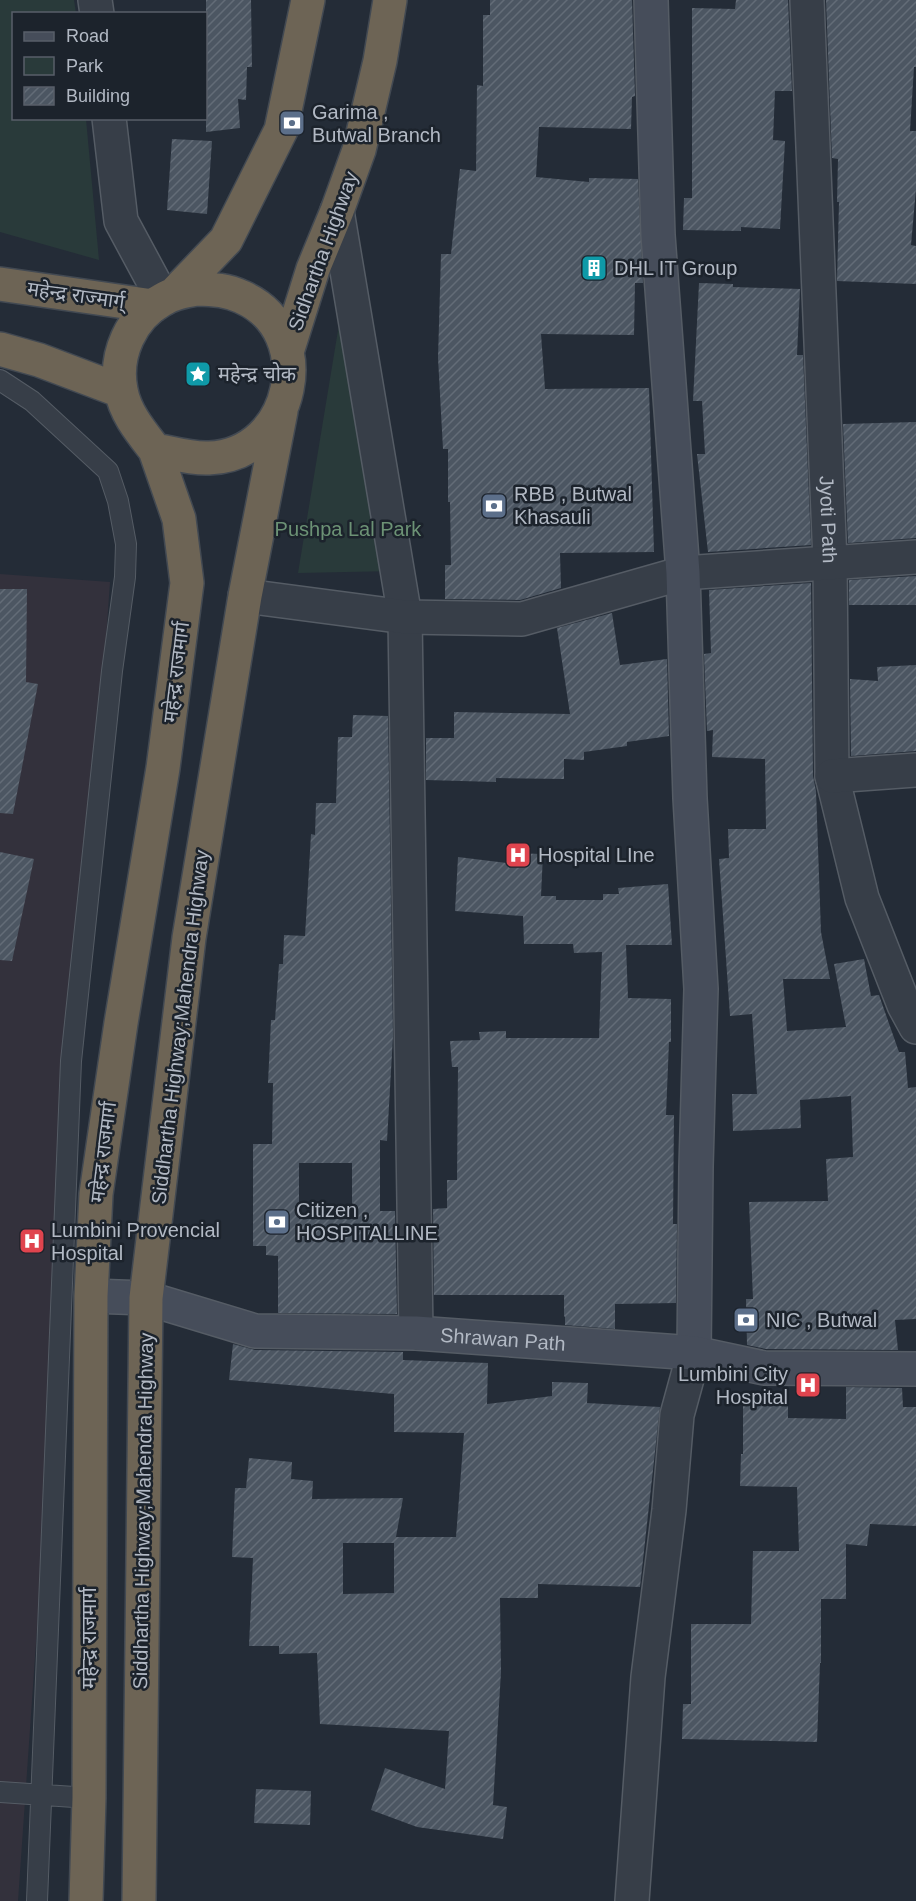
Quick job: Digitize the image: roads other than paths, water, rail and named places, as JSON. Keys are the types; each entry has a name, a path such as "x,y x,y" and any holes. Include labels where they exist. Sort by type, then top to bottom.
{"highway":[{"path":"163,300 197,289 221,290 244,297 263,311 278,330 287,352 290,382 281,411 264,435 238,452 209,458 154,450 132,419 121,391 119,367 124,344 135,323 163,300 226,240 281,130 308,0"},
{"name":"Sidhartha Highway","path":"287,352 313,269 359,150 380,61 390,0"},
{"name":"महेन्द्र राज्मार्ग्","path":"0,284 163,300"},
{"path":"0,349 39,360 121,391"},
{"name":"Siddhartha Highway;Mahendra Highway","path":"139,1901 146,1298 189,938 245,596 281,411"},
{"name":"महेन्द्र राजमार्ग","path":"86,1901 92,1296 96,1194 121,1023 163,768 187,583 180,519 154,450"}],"street":[{"path":"632,1901 648,1677 669,1510 677,1415 694,1353 701,989 690,798 683,573 658,235 651,0"},
{"name":"Jyoti Path","path":"807,0 830,562 832,776 862,898 904,1005 916,1027"},
{"path":"109,120 121,221 163,300"},
{"path":"337,211 405,617 416,1334"},
{"path":"245,596 405,617 522,619 683,573 916,557"},
{"path":"832,776 916,770"},
{"name":"Shrawan Path","path":"92,1296 146,1298 255,1331 416,1334 694,1353 764,1368 916,1369"}],"lane":[{"path":"0,380 32,401 108,471 118,501 126,544 125,577 111,683 71,1061 37,1901"},
{"path":"0,1792 88,1798"}],"place":[{"name":"Garima , Butwal Branch","path":"292,123"},
{"name":"DHL IT Group","path":"594,268"},
{"name":"महेन्द्र चोक","path":"198,374"},
{"name":"RBB , Butwal Khasauli","path":"494,506"},
{"name":"Hospital LIne","path":"518,855"},
{"name":"Citizen , HOSPITALLINE","path":"277,1222"},
{"name":"Lumbini Provencial Hospital","path":"32,1241"},
{"name":"NIC , Butwal","path":"746,1320"},
{"name":"Lumbini City Hospital","path":"808,1385"}],"park label":[{"name":"Pushpa Lal Park","path":"348,529"}]}
